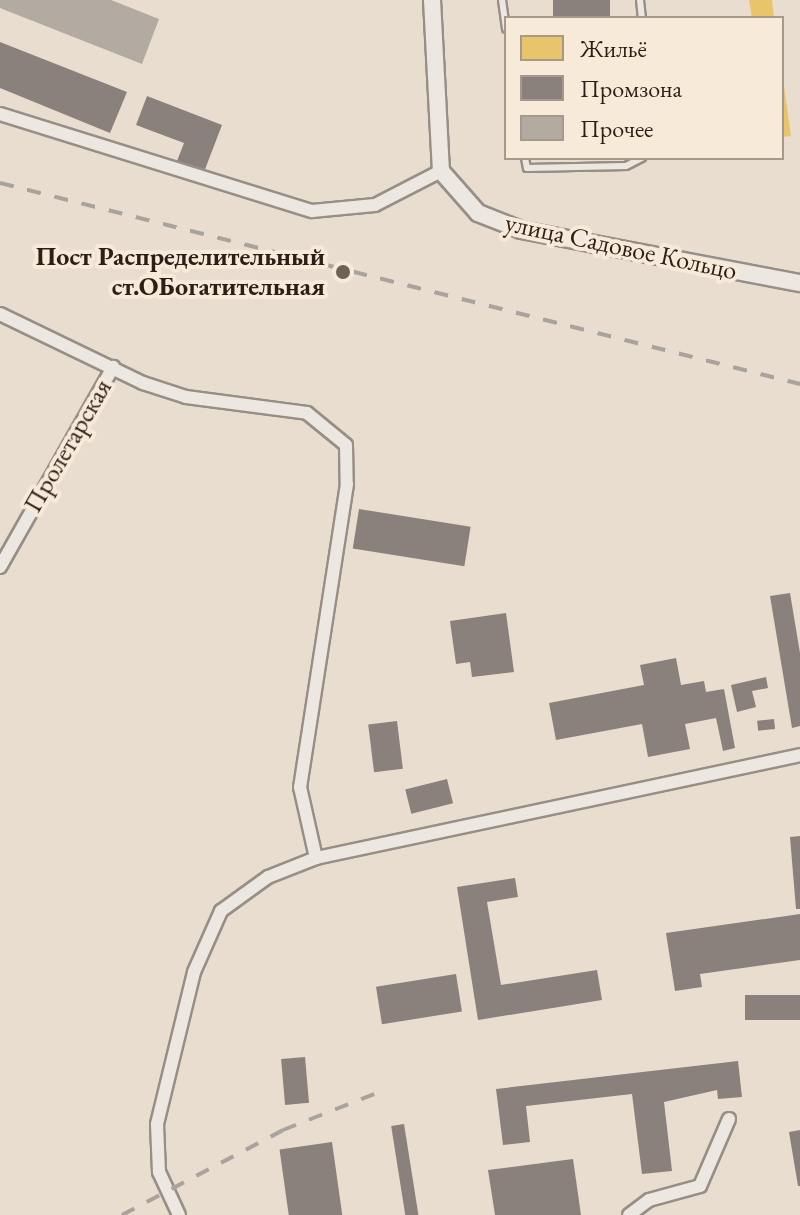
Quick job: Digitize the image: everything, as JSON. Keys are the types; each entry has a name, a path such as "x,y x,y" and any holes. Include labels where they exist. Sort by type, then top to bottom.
{"street":[{"path":"0,114 312,211 375,205 441,171 432,0"},
{"name":"улица Садовое Кольцо","path":"441,171 478,213 521,230 800,283"},
{"path":"0,314 186,397 307,413 346,445 347,484 300,787 316,858"},
{"name":"Пролетарская","path":"0,567 113,367"},
{"path":"179,1215 159,1172 157,1124 194,972 221,911 268,877 316,858 800,755"},
{"path":"629,1215 649,1200 700,1186 729,1119"}],"lane":[{"path":"525,160 527,168 626,166 638,160"}],"building: Жильё":[{"path":"749,0 772,0 774,16 752,16"},
{"path":"784,86 791,136 784,137"}],"building: Промзона":[{"path":"553,0 610,0 610,16 553,16"},
{"path":"0,42 127,92 110,133 0,88"},
{"path":"147,96 222,125 204,172 177,161 184,143 136,125"},
{"path":"359,509 471,527 464,566 353,549"},
{"path":"790,593 800,653 800,726 792,728 770,596"},
{"path":"506,613 514,672 472,677 470,662 456,664 450,621"},
{"path":"676,658 681,685 704,681 706,692 724,689 735,748 723,751 716,718 685,724 690,749 648,757 642,724 556,740 549,703 644,685 640,665"},
{"path":"766,677 768,688 752,691 756,707 737,712 731,685"},
{"path":"774,719 775,729 758,731 757,721"},
{"path":"397,721 403,769 374,772 368,725"},
{"path":"447,779 453,803 411,814 405,789"},
{"path":"800,836 800,909 796,909 790,837"},
{"path":"515,878 518,897 487,902 501,985 597,970 602,1000 478,1020 457,887"},
{"path":"800,914 800,960 700,974 702,987 675,991 666,933"},
{"path":"456,974 462,1012 382,1024 376,987"},
{"path":"745,995 800,995 800,1020 745,1020"},
{"path":"305,1057 309,1103 285,1105 281,1059"},
{"path":"738,1061 742,1097 718,1099 717,1090 664,1102 672,1171 642,1174 632,1094 526,1106 530,1142 503,1145 496,1089"},
{"path":"404,1124 418,1215 405,1215 391,1126"},
{"path":"800,1130 800,1186 798,1186 789,1132"},
{"path":"332,1142 342,1215 289,1215 280,1149"},
{"path":"573,1159 581,1215 495,1215 488,1170"}],"building: Прочее":[{"path":"0,0 111,0 159,19 142,64 0,8"}],"railway":[{"path":"0,183 800,384"},
{"path":"122,1215 283,1130 387,1089"}],"place":[{"name":"Пост Распределительный ст.ОБогатительная","path":"343,272"}]}
